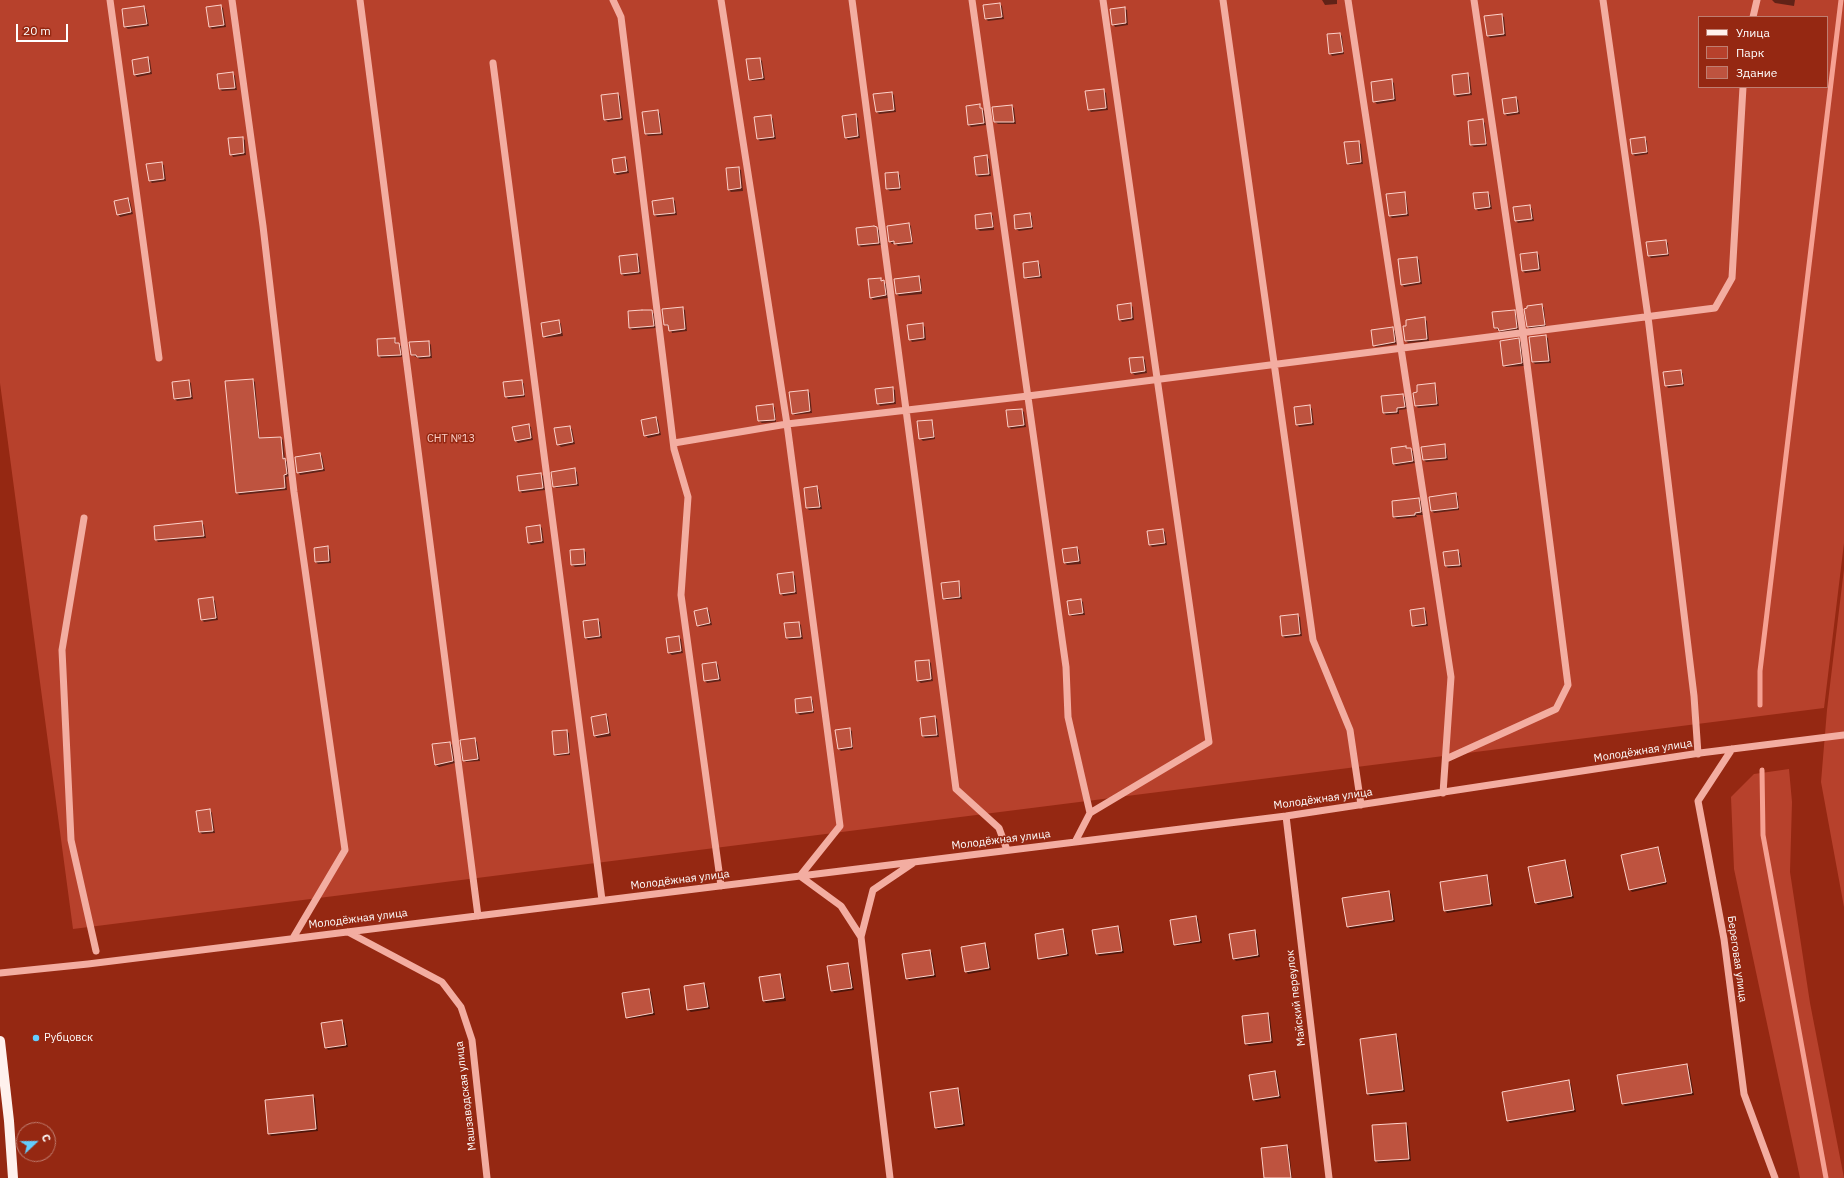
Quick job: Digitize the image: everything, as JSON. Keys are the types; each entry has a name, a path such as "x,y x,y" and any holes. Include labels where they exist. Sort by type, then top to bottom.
{"main road":[{"path":"0,1041 9,1121 13,1178"}],"street":[{"path":"110,0 159,358"},
{"path":"232,0 263,226 294,492 345,850 293,938"},
{"path":"360,0 478,916"},
{"path":"613,0 621,17 674,443 688,497 681,595 720,886"},
{"path":"721,0 787,424 840,826 800,876 841,906 862,936"},
{"path":"852,0 956,789 1000,828 1007,850"},
{"path":"972,0 1066,667 1068,717 1090,814"},
{"path":"1075,842 1090,814 1209,742 1103,0"},
{"path":"1223,0 1313,640 1350,730 1361,805"},
{"path":"1348,0 1451,677 1443,793"},
{"path":"1446,759 1556,709 1568,685 1523,333 1474,0"},
{"path":"1603,0 1648,318 1694,696 1698,754"},
{"path":"1753,16 1757,0"},
{"path":"493,63 602,900"},
{"path":"674,443 787,424 1028,396 1274,363 1648,318 1715,308 1732,278 1743,88"},
{"path":"84,518 62,650 72,840 96,951"},
{"name":"Молодёжная улица","path":"0,973 348,932 1286,816 1779,742 1844,735"},
{"name":"Береговая улица","path":"1732,749 1698,801 1724,939 1744,1094 1775,1178"},
{"name":"Майский переулок","path":"1286,816 1328,1178"},
{"path":"890,1178 862,936 873,890 915,862"},
{"name":"Машзаводская улица","path":"348,932 442,982 461,1007 472,1040 487,1178"}],"green space":[{"name":"СНТ №13","path":"0,0 1844,0 1844,543 1824,708 73,929 0,383"},
{"path":"1844,569 1844,907 1821,782 1827,710"},
{"path":"1789,769 1792,802 1790,872 1810,1003 1844,1178 1800,1178 1734,869 1731,797 1754,774"}],"building":[{"path":"1000,3 1002,17 985,19 983,5"},
{"path":"221,5 224,25 209,27 206,7"},
{"path":"144,6 147,24 124,27 122,9"},
{"path":"1125,7 1126,23 1112,25 1110,9"},
{"path":"1502,14 1504,34 1487,36 1484,16"},
{"path":"1340,33 1343,52 1329,54 1327,34"},
{"path":"148,57 150,72 134,75 132,60"},
{"path":"760,58 763,78 749,80 746,59"},
{"path":"233,72 235,88 219,89 217,74"},
{"path":"1468,73 1470,93 1454,95 1452,75"},
{"path":"1392,79 1394,99 1373,102 1371,82"},
{"path":"1104,89 1106,108 1088,110 1085,91"},
{"path":"892,92 894,110 876,112 873,94"},
{"path":"618,93 621,118 604,120 601,95"},
{"path":"1516,97 1518,112 1504,114 1502,99"},
{"path":"980,104 984,123 968,125 966,106"},
{"path":"1012,105 1014,122 994,122 992,107"},
{"path":"658,110 661,133 645,134 642,112"},
{"path":"856,114 858,136 845,138 842,116"},
{"path":"771,115 774,137 757,139 754,117"},
{"path":"1483,119 1486,144 1470,145 1468,121"},
{"path":"243,137 244,153 230,155 228,138"},
{"path":"1645,137 1647,152 1632,154 1630,139"},
{"path":"1359,141 1361,162 1347,164 1344,142"},
{"path":"987,155 989,174 976,175 974,157"},
{"path":"625,157 627,171 614,173 612,159"},
{"path":"162,162 164,179 149,181 146,164"},
{"path":"739,167 741,188 728,190 726,168"},
{"path":"898,172 900,188 886,189 885,173"},
{"path":"1405,192 1407,214 1389,216 1386,194"},
{"path":"1488,192 1490,207 1475,209 1473,193"},
{"path":"128,198 131,212 117,215 114,201"},
{"path":"673,198 675,213 654,215 652,201"},
{"path":"1530,205 1532,219 1515,221 1513,207"},
{"path":"991,213 993,227 976,229 975,215"},
{"path":"1030,213 1032,227 1015,229 1014,215"},
{"path":"909,223 912,242 894,244 894,241 889,242 887,226"},
{"path":"877,227 879,243 858,245 856,228"},
{"path":"1666,240 1668,254 1648,256 1646,242"},
{"path":"1537,252 1539,269 1522,271 1520,254"},
{"path":"637,254 639,272 621,274 619,256"},
{"path":"1417,257 1420,282 1401,285 1398,259"},
{"path":"1038,261 1040,276 1024,278 1023,263"},
{"path":"919,276 921,291 896,294 894,279"},
{"path":"881,278 881,281 884,280 886,295 870,298 868,279"},
{"path":"1131,303 1132,318 1119,320 1117,305"},
{"path":"1542,304 1545,325 1527,327 1524,309 1527,308 1527,306"},
{"path":"683,307 685,329 669,331 668,325 664,325 662,309"},
{"path":"652,310 654,326 629,328 628,311"},
{"path":"1515,310 1517,328 1499,331 1498,328 1494,328 1492,312"},
{"path":"1425,317 1427,339 1405,341 1403,326 1406,326 1406,320"},
{"path":"559,320 561,333 543,337 541,323"},
{"path":"923,323 924,338 909,340 907,325"},
{"path":"1393,327 1395,342 1373,346 1371,330"},
{"path":"1546,335 1549,361 1532,362 1529,337"},
{"path":"395,338 395,343 399,343 401,355 378,356 377,339"},
{"path":"1519,338 1522,363 1503,366 1500,341"},
{"path":"429,341 430,356 417,357 416,355 411,355 409,342"},
{"path":"1143,357 1145,371 1131,373 1129,358"},
{"path":"1681,370 1683,384 1665,386 1663,372"},
{"path":"253,379 259,438 281,437 283,459 285,458 287,474 284,475 285,488 236,493 225,381"},
{"path":"189,380 191,397 174,399 172,382"},
{"path":"522,380 524,395 505,397 503,382"},
{"path":"1435,383 1437,404 1415,406 1413,393 1417,392 1417,385"},
{"path":"893,387 894,402 877,404 875,389"},
{"path":"808,390 810,411 792,414 789,392"},
{"path":"1403,394 1405,407 1397,408 1397,412 1383,413 1381,396"},
{"path":"773,404 775,420 758,421 756,406"},
{"path":"1310,405 1312,423 1296,425 1294,407"},
{"path":"1022,409 1024,425 1008,427 1006,410"},
{"path":"656,417 659,433 644,436 641,420"},
{"path":"932,420 934,437 919,439 917,421"},
{"path":"529,424 531,438 515,441 512,427"},
{"path":"570,426 573,442 557,445 554,428"},
{"path":"1445,444 1446,458 1423,460 1421,447"},
{"path":"1406,446 1406,448 1411,448 1413,461 1393,464 1391,448"},
{"path":"320,453 323,469 297,473 295,457"},
{"path":"575,468 577,484 553,487 551,472"},
{"path":"541,473 543,488 519,491 517,476"},
{"path":"817,486 820,507 806,508 804,488"},
{"path":"1456,493 1458,508 1431,511 1429,497"},
{"path":"1419,498 1421,512 1415,513 1415,515 1393,517 1392,501"},
{"path":"202,521 204,536 155,540 154,526"},
{"path":"540,525 542,541 528,543 526,527"},
{"path":"1163,529 1165,543 1149,545 1147,531"},
{"path":"328,546 329,561 315,562 314,548"},
{"path":"1077,547 1079,561 1064,563 1062,549"},
{"path":"584,549 585,564 571,565 570,550"},
{"path":"1458,550 1460,565 1445,566 1443,552"},
{"path":"793,572 795,592 780,594 777,574"},
{"path":"959,581 960,597 943,599 941,583"},
{"path":"213,597 216,618 201,620 198,599"},
{"path":"1081,599 1083,613 1069,615 1067,601"},
{"path":"707,608 710,623 697,626 694,611"},
{"path":"1424,608 1426,624 1412,626 1410,610"},
{"path":"1298,614 1300,634 1282,636 1280,616"},
{"path":"598,619 600,636 585,638 583,621"},
{"path":"799,622 801,637 786,638 784,623"},
{"path":"679,636 681,651 668,653 666,638"},
{"path":"929,660 931,679 917,681 915,661"},
{"path":"716,662 719,679 704,681 702,664"},
{"path":"811,697 813,711 796,713 795,699"},
{"path":"606,714 609,733 594,736 591,717"},
{"path":"935,716 937,735 922,736 920,718"},
{"path":"850,728 852,747 838,749 835,730"},
{"path":"567,730 569,753 554,755 552,731"},
{"path":"475,738 478,759 463,761 460,740"},
{"path":"450,742 453,761 435,765 432,744"},
{"path":"210,809 213,831 199,832 196,811"},
{"path":"1658,847 1666,882 1629,890 1621,855"},
{"path":"1565,860 1572,896 1535,903 1528,867"},
{"path":"1487,875 1491,904 1444,911 1440,882"},
{"path":"1389,891 1393,920 1347,927 1342,898"},
{"path":"1196,916 1200,941 1174,945 1170,920"},
{"path":"1118,926 1122,951 1096,954 1092,930"},
{"path":"1063,929 1067,954 1038,959 1035,934"},
{"path":"1255,930 1258,955 1233,959 1229,934"},
{"path":"985,943 989,968 965,972 961,947"},
{"path":"930,950 934,975 906,979 902,954"},
{"path":"848,963 852,988 831,991 827,966"},
{"path":"780,974 784,998 763,1001 759,977"},
{"path":"704,983 708,1007 687,1010 684,986"},
{"path":"649,989 653,1013 626,1018 622,993"},
{"path":"1268,1013 1271,1041 1245,1044 1242,1016"},
{"path":"342,1020 346,1045 325,1048 321,1023"},
{"path":"1396,1034 1403,1090 1367,1094 1360,1039"},
{"path":"1687,1064 1692,1093 1622,1104 1617,1075"},
{"path":"1275,1071 1279,1096 1253,1100 1249,1075"},
{"path":"1569,1080 1574,1110 1507,1121 1502,1092"},
{"path":"958,1088 963,1124 935,1128 930,1092"},
{"path":"313,1095 316,1129 268,1134 265,1100"},
{"path":"1406,1123 1409,1159 1375,1161 1372,1125"},
{"path":"1287,1145 1291,1178 1264,1178 1261,1148"}],"waterway":[{"path":"1760,705 1760,671 1841,0"},
{"path":"1762,770 1763,835 1826,1178"}],"place":[{"name":"Рубцовск","path":"36,1038"}]}
